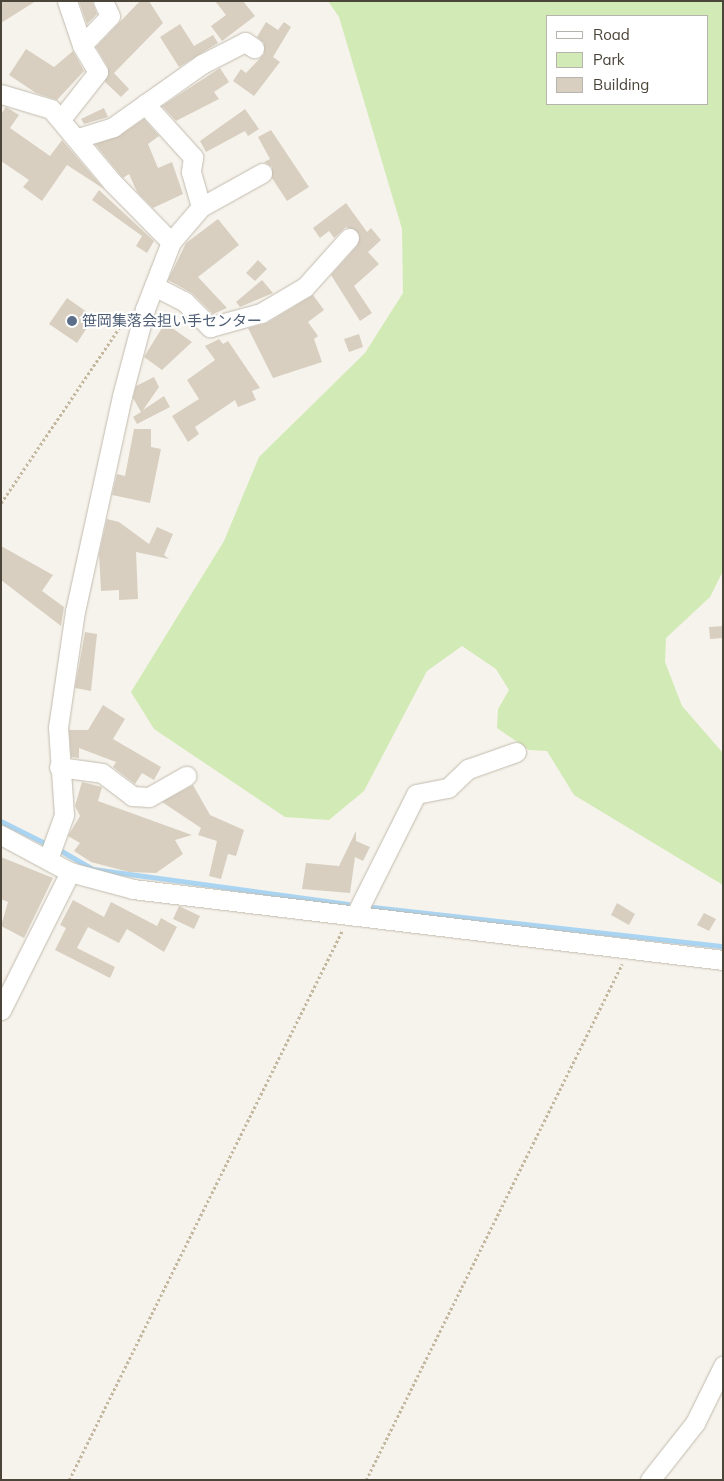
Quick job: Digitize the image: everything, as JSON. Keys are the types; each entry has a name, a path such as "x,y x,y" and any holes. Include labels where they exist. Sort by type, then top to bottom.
{"street":[{"path":"60,118 98,72 82,45 67,1"},
{"path":"82,45 110,16 103,1"},
{"path":"78,138 113,127 202,64 245,42 254,48"},
{"path":"1,94 51,109 78,138 112,182 171,242"},
{"path":"145,104 193,157 191,172 201,207"},
{"path":"48,859 64,815 59,767 63,674 122,396 154,286 171,242 201,207 262,172"},
{"path":"154,286 184,301 210,328 261,313 305,287 350,238"},
{"path":"351,916 416,794 448,788 468,769 516,752"},
{"path":"59,767 102,773 132,796 150,797 186,776"},
{"path":"1,835 70,872 133,889 723,960"},
{"path":"1,1010 70,872"},
{"path":"650,1480 695,1423 723,1366"}],"path":[{"path":"1,503 128,314"},
{"path":"70,1480 351,916"},
{"path":"366,1480 630,949"}],"green space":[{"path":"328,1 723,1 723,571 710,597 666,638 665,662 682,706 723,753 723,885 574,795 547,751 529,750 497,728 498,709 509,690 496,669 462,646 427,671 364,791 329,820 285,817 154,729 131,692 224,541 259,457 365,353 403,293 402,229 339,17"}],"building":[{"path":"1,1 36,1 1,23"},
{"path":"79,1 92,1 97,14 87,24"},
{"path":"140,1 149,1 163,23 114,73 129,89 121,97 105,82 108,67 96,47"},
{"path":"215,1 243,1 255,16 222,41 211,26 226,15"},
{"path":"266,22 278,30 284,22 291,27 273,57 280,62 254,96 233,81 241,69 246,73 264,54 264,43 257,37"},
{"path":"180,24 194,46 213,35 218,43 179,67 160,37"},
{"path":"26,49 54,67 73,51 84,71 57,100 36,93 9,75"},
{"path":"220,68 229,82 214,92 219,99 176,121 162,106"},
{"path":"6,107 19,115 10,128 50,156 62,140 104,189 67,165 42,201 23,187 29,180 1,161 1,114"},
{"path":"104,108 108,117 84,124 81,119"},
{"path":"245,109 259,129 248,136 245,131 206,152 200,141"},
{"path":"144,119 159,136 148,144 158,168 172,162 183,194 153,208 137,192 129,174 123,178 95,144 119,136"},
{"path":"271,130 309,187 287,201 272,178 272,167 264,162 270,159 258,137"},
{"path":"99,190 154,241 147,253 136,246 142,236 92,200"},
{"path":"346,203 367,232 371,228 381,240 368,252 379,264 354,286 372,313 360,321 331,275 357,246 359,234 346,227 334,238 329,231 320,238 313,228"},
{"path":"218,219 239,245 198,277 227,308 213,314 192,293 168,280 186,243"},
{"path":"258,260 267,269 255,281 246,273"},
{"path":"262,280 273,293 240,307 236,302"},
{"path":"313,295 324,310 308,322 318,336 314,339 322,362 273,378 248,328 267,323"},
{"name":"笹岡集落会担い手センター","path":"67,298 94,317 77,343 49,324"},
{"path":"165,323 192,342 162,370 144,357"},
{"path":"359,334 363,347 349,352 344,339"},
{"path":"219,339 223,344 228,341 260,388 252,391 256,400 238,407 235,400 195,427 199,434 188,442 172,416 199,399 187,380 215,360 205,346"},
{"path":"154,377 159,387 143,410 164,396 170,407 137,424 133,417 141,412 133,398 136,386"},
{"path":"134,429 151,429 151,447 161,449 150,503 112,495 117,474 125,476"},
{"path":"107,519 119,522 149,544 157,527 173,534 164,555 169,559 136,552 138,599 119,600 119,590 101,591 99,554"},
{"path":"1,546 53,575 42,591 64,607 61,626 1,580"},
{"path":"723,626 723,638 710,639 709,627"},
{"path":"85,632 97,634 91,691 75,688"},
{"path":"103,705 125,719 113,739 161,767 154,780 142,773 135,784 113,767 116,762 79,748 79,758 71,757 69,730 88,730"},
{"path":"82,782 102,787 98,801 192,835 175,840 183,854 156,873 129,872 91,862 74,851 80,843 68,836 80,816 75,806"},
{"path":"193,785 210,815 244,830 236,856 228,854 221,879 209,876 217,841 198,835 201,828 162,802"},
{"path":"356,831 356,841 370,847 363,861 355,857 350,893 302,889 306,863 339,866"},
{"path":"1,857 53,878 24,938 1,926 8,902 1,899"},
{"path":"73,900 104,917 111,902 157,926 161,918 177,927 164,952 127,929 119,943 88,927 77,948 115,967 110,978 55,950 66,928 60,925"},
{"path":"617,903 635,914 629,925 611,915"},
{"path":"179,906 200,916 194,929 173,919"},
{"path":"704,913 716,919 709,931 697,925"}],"waterway":[{"path":"1,821 47,844"},
{"path":"60,850 93,869 348,904"},
{"path":"373,907 723,946"}],"place":[{"name":"笹岡集落会担い手センター","path":"72,321"}]}
